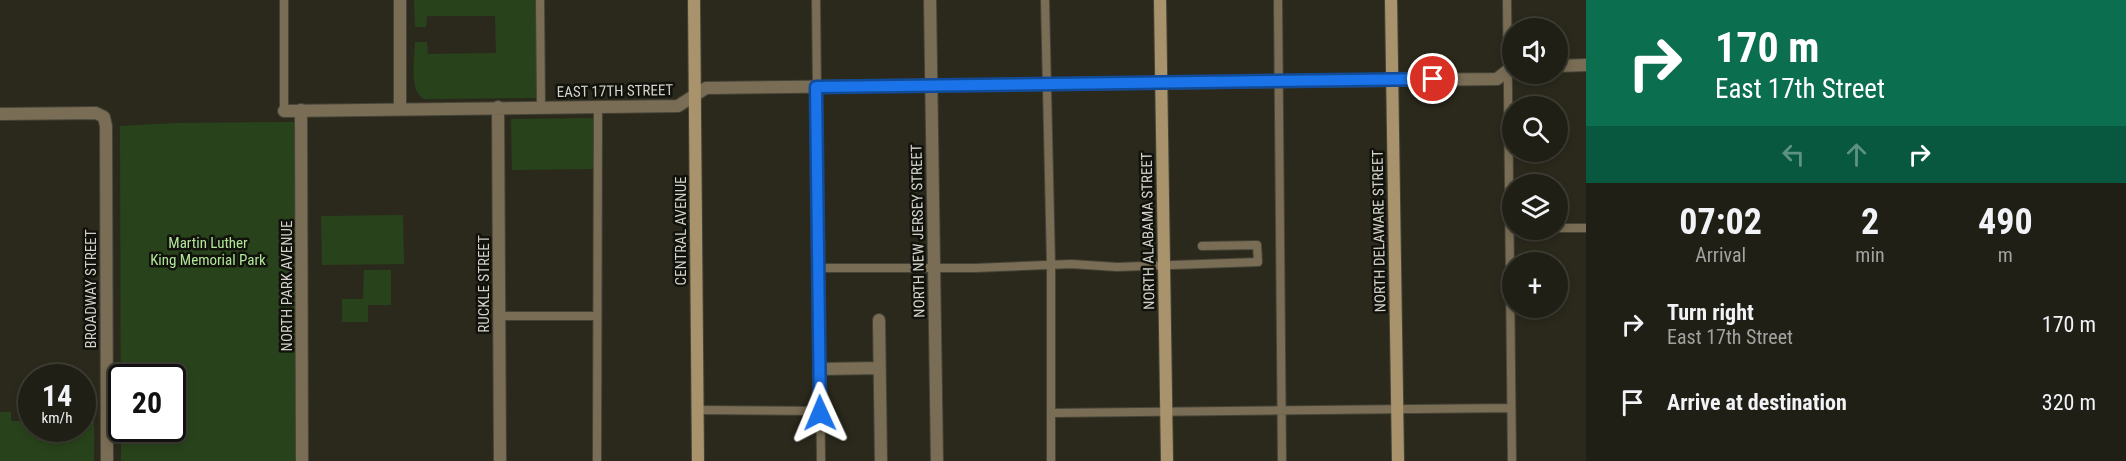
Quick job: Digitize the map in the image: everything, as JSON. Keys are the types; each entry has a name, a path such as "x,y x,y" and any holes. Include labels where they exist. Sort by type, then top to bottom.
{"main road":[{"name":"CENTRAL AVENUE","path":"694,0 698,461"},
{"name":"NORTH ALABAMA STREET","path":"1160,0 1167,461"},
{"name":"NORTH DELAWARE STREET","path":"1391,0 1398,461"}],"street":[{"path":"400,0 400,109"},
{"name":"NORTH NEW JERSEY STREET","path":"930,0 937,461"},
{"path":"1568,66 1586,65"},
{"name":"EAST 17TH STREET","path":"284,111 678,106 706,88 1497,79 1502,75"},
{"name":"RUCKLE STREET","path":"498,107 500,461"},
{"name":"NORTH PARK AVENUE","path":"301,110 302,461"},
{"name":"BROADWAY STREET","path":"0,114 96,113 104,117 106,126 107,461"},
{"path":"879,320 881,461"},
{"path":"820,369 879,368"}],"lane":[{"path":"284,0 284,111"},
{"path":"540,0 541,107"},
{"path":"816,0 821,461"},
{"path":"1045,0 1051,265 1051,461"},
{"path":"1278,0 1282,461"},
{"path":"1507,0 1508,18"},
{"path":"1510,84 1510,174"},
{"path":"597,461 598,106"},
{"path":"1568,228 1586,228"},
{"path":"1510,240 1512,461"},
{"path":"818,268 1164,266 1258,262 1257,245 1202,246"},
{"path":"499,316 597,316"},
{"path":"1051,413 1511,408"},
{"path":"697,410 820,411"}],"green space":[{"path":"414,0 538,0 539,94 536,98 424,99 419,95 414,81 415,42 427,42 428,54 496,53 495,16 427,16 426,27 415,27"},
{"path":"594,118 595,169 512,170 511,119"},
{"name":"Martin Luther King Memorial Park","path":"296,122 296,461 121,461 121,442 186,442 186,364 121,364 120,126"},
{"path":"403,215 404,264 322,265 321,216"},
{"path":"364,270 391,270 391,305 368,305 368,322 342,322 342,299 363,299"},
{"path":"0,412 11,412 11,421 18,421 18,442 94,442 94,461 0,461"}],"route":[{"path":"820,413 816,87 1433,79"}]}
